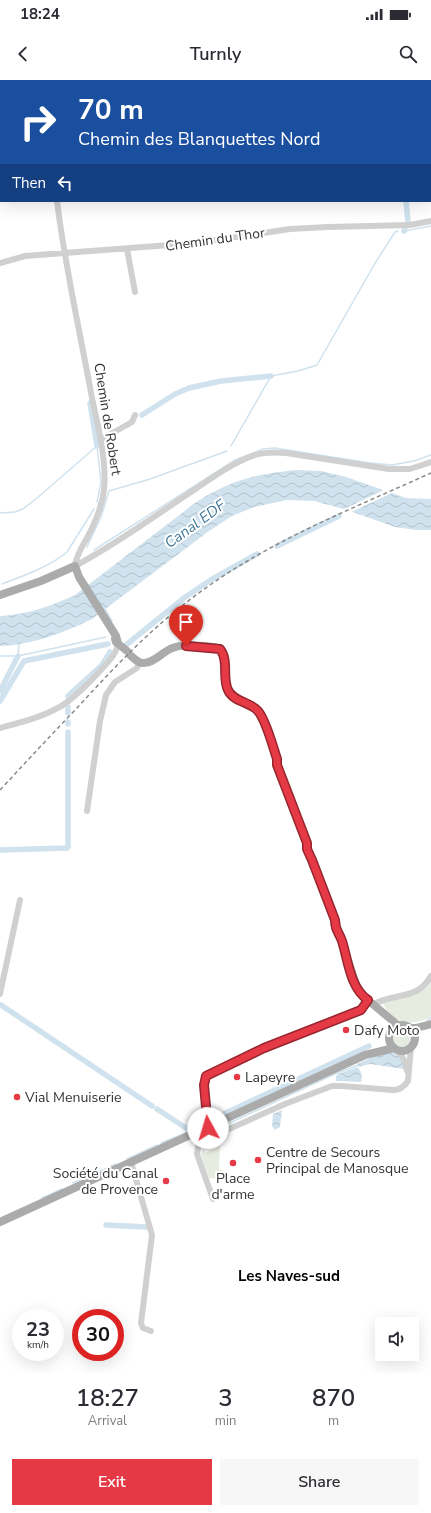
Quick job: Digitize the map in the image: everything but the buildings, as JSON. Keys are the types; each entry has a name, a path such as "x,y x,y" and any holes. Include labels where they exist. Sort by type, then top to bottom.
{"main road":[{"path":"0,595 32,584 74,566 110,628 118,638 116,645 139,662 147,662 178,646 192,645 217,648 222,652 226,684 229,693 258,709 263,718 277,759 277,765 307,843 308,853 334,917 336,930 342,942 354,979 361,994 399,1026"},
{"path":"374,1005 390,1035 390,1043 396,1050"},
{"path":"0,1222 365,1055 390,1035 394,1028 399,1026 416,1028 431,1026"},
{"path":"365,1055 396,1050 406,1050 431,1026"},
{"path":"409,1028 414,1035 412,1044"}],"street":[{"name":"Chemin de Robert","path":"57,202 100,440 105,480 103,500 97,517 74,566"},
{"name":"Chemin du Thor","path":"0,263 18,257 65,252 127,249 196,243 290,229 410,225 431,221"},
{"path":"127,249 135,292"},
{"path":"100,440 132,422 135,415"},
{"path":"74,566 94,555 230,467 245,459 261,454 271,452 286,453 389,469 410,469 431,462"},
{"path":"81,549 85,554 94,555"},
{"path":"0,728 40,716 66,702 95,676 112,657 115,652 116,645"},
{"path":"87,811 105,698 113,684 137,668 139,662"},
{"path":"0,994 20,900"},
{"path":"208,1128 204,1085 206,1076 264,1048 374,1005 384,999 417,991 425,985 431,976"},
{"path":"213,1199 197,1154 198,1146 204,1140 285,1104 332,1086 396,1090 403,1087 408,1079 412,1044"},
{"path":"396,1050 405,1063 408,1079"},
{"path":"131,1162 152,1235 141,1323 144,1328 151,1331"}],"shaded area":[{"path":"431,981 431,1017 416,1022 404,1022 394,1017 384,1006 384,1002 416,994 426,987"},
{"path":"402,1029 408,1032 411,1038 408,1044 402,1047 396,1044 393,1038 396,1032"},
{"path":"220,1146 219,1170 226,1171 226,1180 209,1178 201,1155 203,1148 205,1153"}],"water":[{"name":"Canal EDF","path":"297,470 321,471 346,477 406,498 431,499 431,530 416,530 395,527 344,509 314,501 287,500 254,507 232,516 209,531 92,619 70,629 36,641 0,646 0,616 20,614 39,609 75,595 195,503 220,489 244,479 256,476"},
{"path":"391,1052 397,1055 404,1069 370,1064 358,1067 357,1064 377,1055"},
{"path":"357,1067 360,1070 362,1078 361,1082 336,1081 336,1076 338,1074"},
{"path":"282,1110 280,1127 275,1130 272,1126 273,1114"}],"pier":[{"path":"386,489 394,492 349,513 342,510"}],"waterway":[{"path":"406,202 408,222"},
{"path":"404,231 431,226"},
{"path":"231,446 271,376 298,371 317,365 374,265 395,232 398,231"},
{"path":"142,415 175,394 189,388 221,381 271,376"},
{"path":"90,403 97,446"},
{"path":"97,446 101,482 97,502"},
{"path":"0,513 15,512 23,509 97,446"},
{"path":"94,550 235,460 263,449 275,448 392,465 414,461 431,455"},
{"path":"87,547 101,517 109,491 150,479 227,451"},
{"path":"2,584 44,567 67,552 94,509"},
{"path":"277,546 339,516"},
{"path":"126,645 184,598 209,581 257,554"},
{"path":"105,609 112,621"},
{"path":"0,656 18,656 106,637"},
{"path":"18,656 19,644"},
{"path":"0,701 24,661 108,644"},
{"path":"68,696 102,665 110,652"},
{"path":"0,691 18,656"},
{"path":"68,707 68,713"},
{"path":"0,850 68,847 68,732"},
{"path":"1,1005 152,1106"},
{"path":"427,1020 431,1018"},
{"path":"213,1119 369,1046"},
{"path":"208,1133 337,1073 358,1065"},
{"path":"157,1109 186,1128 198,1125"},
{"path":"161,1143 193,1130"},
{"path":"127,1159 157,1145"},
{"path":"73,1183 116,1164"},
{"path":"42,1198 62,1189"},
{"path":"106,1225 147,1227"}],"railway":[{"path":"0,790 108,675 156,627 191,598 262,552 318,524 431,473"}],"place":[{"name":"Dafy Moto","path":"346,1030"},
{"name":"Lapeyre","path":"237,1077"},
{"name":"Vial Menuiserie","path":"17,1097"},
{"name":"Centre de Secours Principal de Manosque","path":"258,1160"},
{"name":"Place d'arme","path":"233,1163"},
{"name":"Société du Canal de Provence","path":"166,1181"}],"district":[{"name":"Les Naves-sud","path":"289,1276"}],"route":[{"path":"186,646 206,646 220,649 224,656 226,684 229,693 258,709 261,714 277,759 277,765 283,776 303,835 305,837 308,853 334,917 336,932 341,938 356,986 361,994 368,1000 361,1010 264,1048 206,1076 204,1079 204,1085 208,1128"}]}
